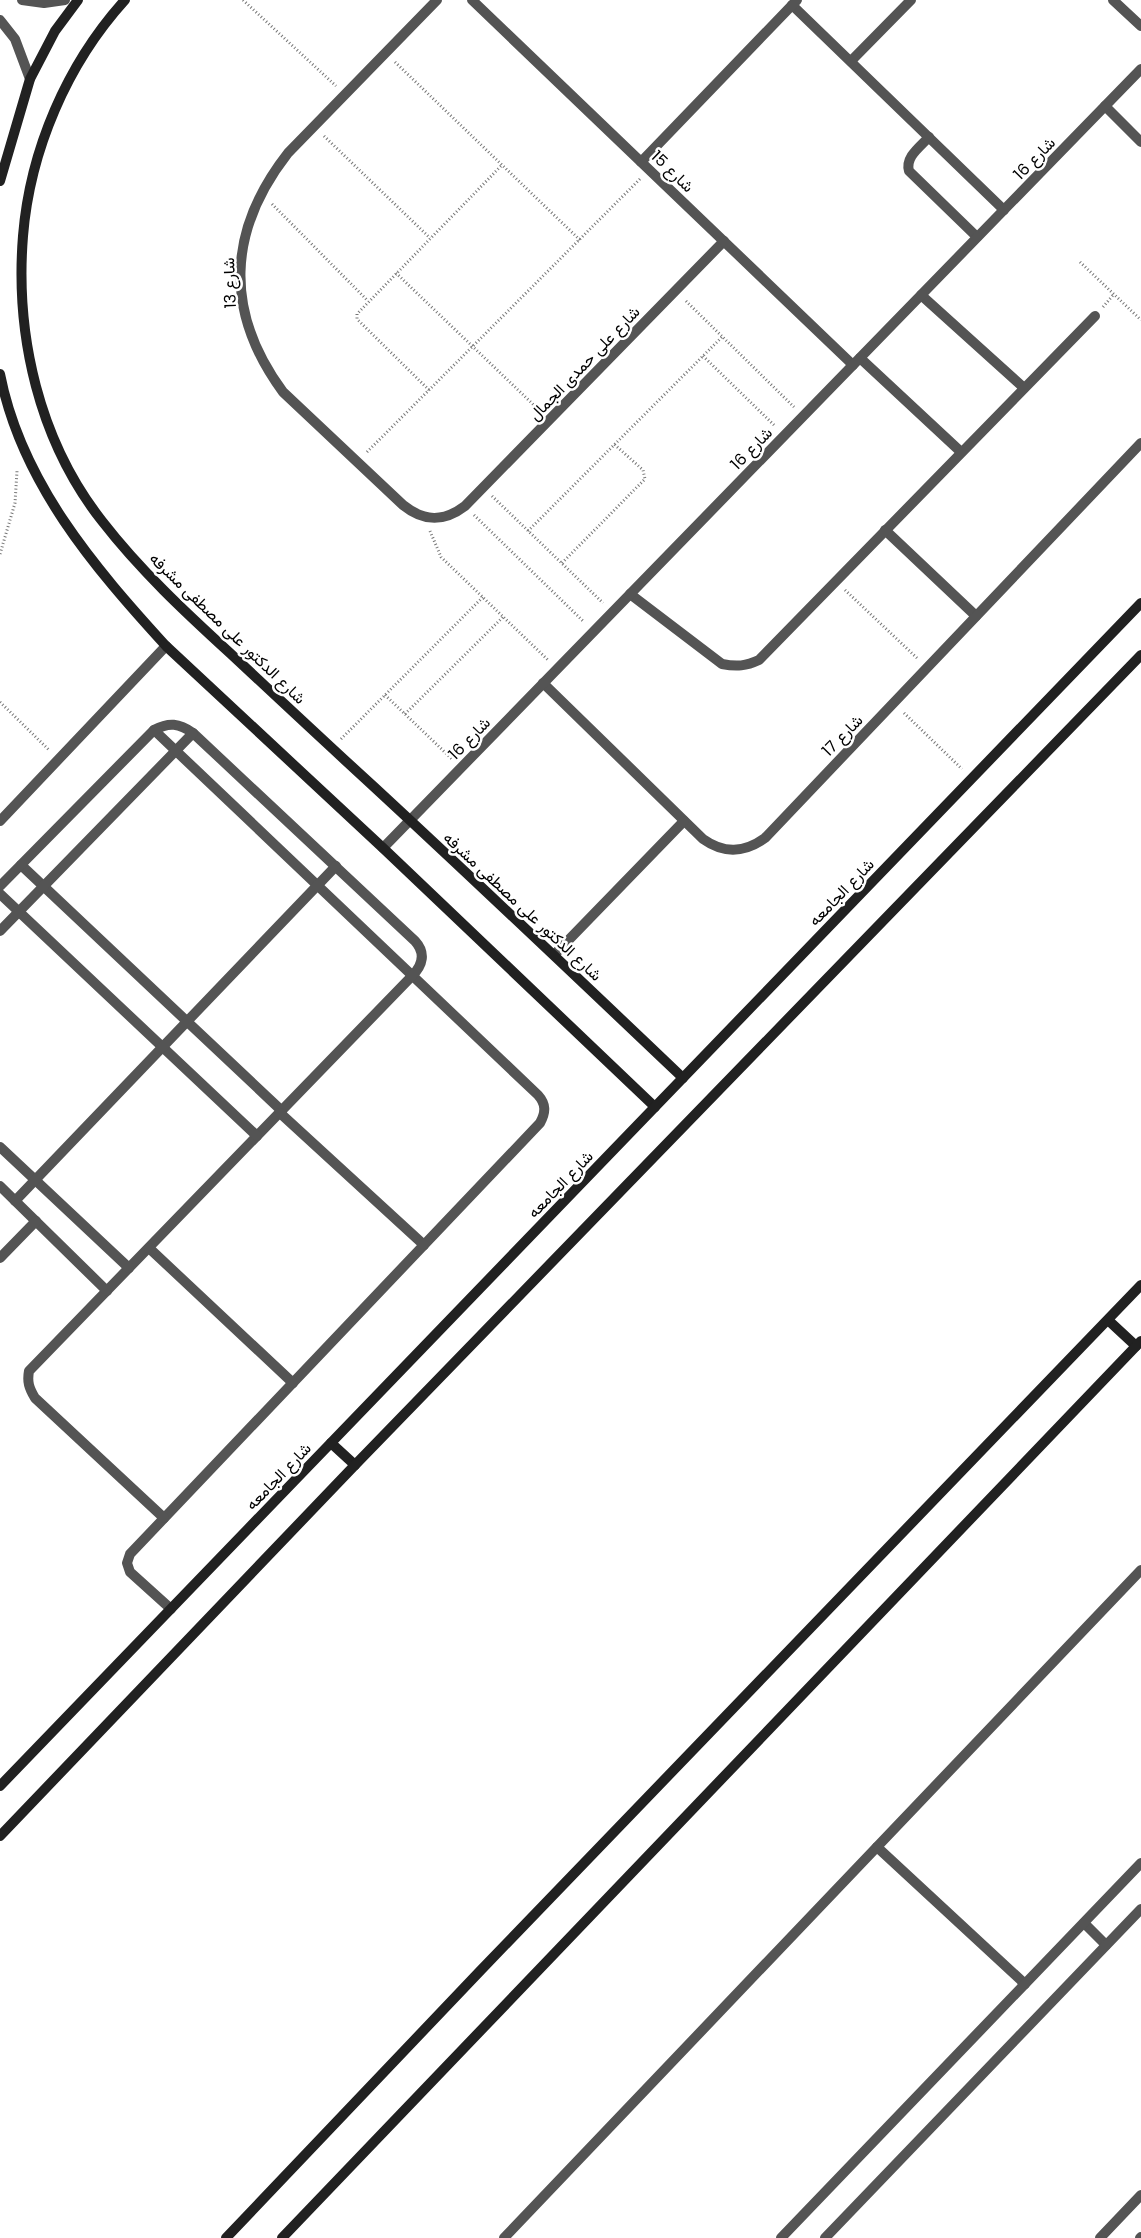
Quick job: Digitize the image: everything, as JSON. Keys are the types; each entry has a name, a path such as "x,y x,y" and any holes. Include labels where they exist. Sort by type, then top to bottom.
{"main road":[{"path":"0,181 30,79 55,30 78,0"},
{"name":"شارع الدكتور على مصطفى مشرفه","path":"124,0 83,55 56,105 37,158 25,213 20,268 23,325 33,380 53,438 73,476 100,519 167,596 410,820 683,1078"},
{"path":"0,374 3,390 20,440 44,492 104,577 166,646 383,848 655,1107"},
{"name":"شارع الجامعه","path":"0,1786 1141,603"},
{"path":"0,1836 355,1465 1141,655"},
{"path":"226,2238 488,1962 1140,1287"},
{"path":"282,2238 1139,1346 1108,1320"},
{"path":"331,1442 355,1465"}],"street":[{"path":"22,0 44,3 65,0"},
{"name":"شارع 13","path":"427,519 414,514 356,463 284,392 268,371 255,348 247,322 241,296 240,270 243,243 260,193 288,152 437,0"},
{"name":"شارع 15","path":"472,0 724,241 856,361 961,452"},
{"path":"851,61 911,0"},
{"path":"1113,0 1141,26"},
{"path":"641,162 794,2 851,61 1004,210"},
{"path":"0,20 15,39 30,79"},
{"name":"شارع 16","path":"383,848 1141,68"},
{"path":"1105,106 1141,142"},
{"path":"930,137 910,158 909,171 977,237"},
{"name":"شارع على حمدى الجمال","path":"465,506 724,241"},
{"path":"921,295 1024,388"},
{"path":"630,594 722,664 735,667 759,660 1095,316"},
{"name":"شارع 17","path":"543,683 684,821 714,847 734,850 754,846 765,838 1141,442"},
{"path":"427,519 441,519 454,514 465,506"},
{"path":"885,530 976,616"},
{"path":"0,821 166,646"},
{"path":"0,886 154,730 163,725 174,724 184,726 193,733 420,947 422,962 412,976 29,1371 30,1389 35,1398 164,1518"},
{"path":"154,730 538,1095 543,1101 545,1108 544,1116 540,1123 130,1554 127,1563 130,1572 171,1610"},
{"path":"0,931 193,733"},
{"path":"554,955 684,821"},
{"path":"21,864 281,1112 424,1245"},
{"path":"15,1201 336,866"},
{"path":"0,894 257,1136"},
{"path":"0,1147 129,1268"},
{"path":"0,1186 107,1291"},
{"path":"0,1258 36,1221"},
{"path":"148,1248 293,1383"},
{"path":"504,2238 1141,1570"},
{"path":"877,1847 1025,1984"},
{"path":"781,2238 1141,1863"},
{"path":"825,2238 1141,1909"},
{"path":"1084,1923 1106,1945"},
{"path":"1100,2238 1141,2195"}],"path":[{"path":"243,0 345,94"},
{"path":"385,53 580,240"},
{"path":"313,126 430,238"},
{"path":"429,390 357,319 356,314 502,165"},
{"path":"356,463 649,170"},
{"path":"260,193 368,301"},
{"path":"1080,262 1141,320"},
{"path":"396,273 550,420"},
{"path":"676,291 803,416"},
{"path":"528,531 722,337"},
{"path":"703,356 784,435"},
{"path":"562,563 645,479 643,470 614,444"},
{"path":"0,554 15,503 18,467"},
{"path":"483,488 612,612"},
{"path":"465,506 594,631"},
{"path":"427,519 432,539 441,557 557,669"},
{"path":"836,581 928,667"},
{"path":"332,748 483,597"},
{"path":"405,714 504,617"},
{"path":"386,695 461,768"},
{"path":"0,702 58,759"},
{"path":"894,703 972,778"}]}
